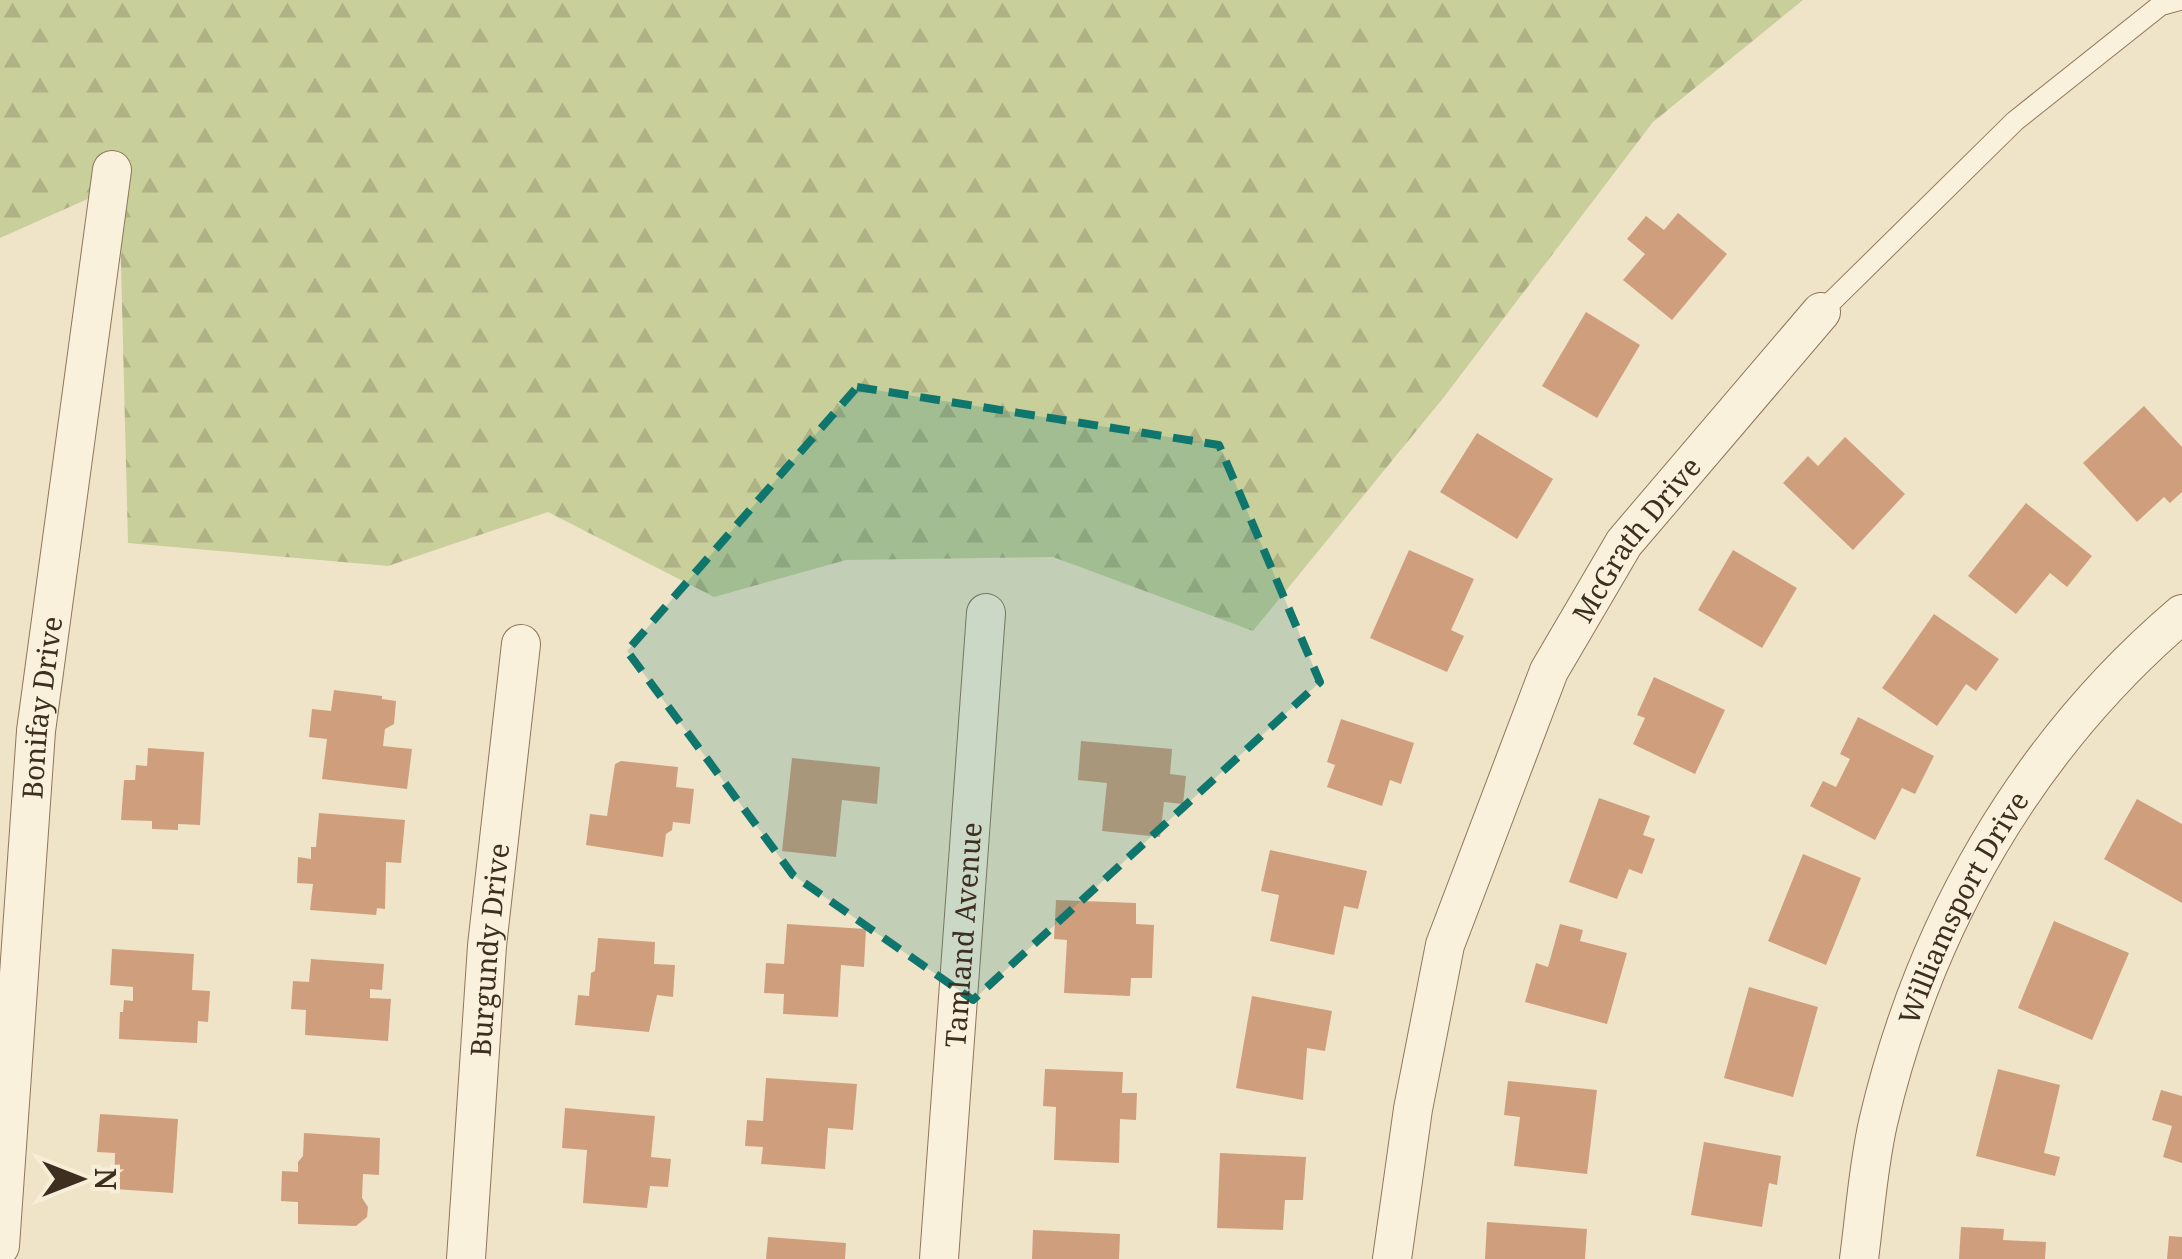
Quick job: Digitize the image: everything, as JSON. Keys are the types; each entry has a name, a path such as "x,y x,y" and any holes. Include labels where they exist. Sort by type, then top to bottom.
{"street":[{"name":"Bonifay Drive","path":"0,1246 36,731 112,170"},
{"name":"McGrath Drive","path":"1392,1259 1414,1109 1446,945 1549,670 1624,542 1821,312"},
{"name":"Tamland Avenue","path":"939,1259 986,612"},
{"name":"Williamsport Drive","path":"1859,1259 1877,1126 1907,1020 1952,913 1997,829 2053,746 2141,649 2182,614"},
{"name":"Burgundy Drive","path":"466,1259 487,946 521,644"}],"lane":[{"name":"McGrath Drive","path":"1821,312 2015,122 2161,5 2180,0"}],"highlighted area":[{"path":"857,387 1219,445 1320,682 973,1000 793,875 627,651"}],"green space":[{"path":"0,0 1803,0 1653,122 1444,397 1253,631 1053,557 846,560 714,597 548,512 388,566 128,543 119,185 0,238"}],"building":[{"path":"1678,213 1727,254 1672,320 1623,280 1645,254 1627,239 1646,216 1664,230"},
{"path":"1586,312 1640,345 1597,418 1542,386"},
{"path":"2144,406 2182,447 2182,492 2170,503 2164,497 2137,522 2083,463"},
{"path":"1477,433 1553,479 1517,539 1440,492"},
{"path":"1845,437 1905,494 1853,550 1783,483 1808,456 1818,466"},
{"path":"2026,503 2092,556 2067,587 2050,573 2016,614 1968,576"},
{"path":"1409,550 1474,579 1451,630 1464,636 1447,672 1370,638"},
{"path":"1733,550 1797,588 1762,648 1698,610"},
{"path":"1934,614 1999,659 1976,691 1966,684 1937,726 1882,688"},
{"path":"1654,677 1725,710 1695,774 1633,744 1645,718 1637,715"},
{"path":"334,690 396,701 394,724 385,729 383,746 412,749 407,789 322,779 327,739 309,737 312,709 331,711"},
{"path":"1858,717 1934,756 1915,794 1902,788 1875,840 1810,806 1823,781 1836,787 1850,759 1840,754"},
{"path":"1341,719 1414,743 1401,784 1390,780 1382,806 1327,787 1335,765 1327,762"},
{"path":"1081,741 1172,749 1170,774 1186,776 1183,804 1164,802 1160,837 1102,831 1107,783 1078,780"},
{"path":"148,748 204,752 200,825 178,824 178,830 152,829 152,821 121,820 124,780 135,780 136,765 147,766"},
{"path":"792,758 880,767 877,804 842,800 836,857 782,851"},
{"path":"621,761 678,767 676,787 694,789 690,824 673,822 672,830 666,834 663,857 586,845 590,814 607,816 615,764"},
{"path":"1599,798 1650,816 1643,835 1655,839 1642,874 1629,869 1617,899 1569,882"},
{"path":"2137,799 2182,824 2182,903 2104,859"},
{"path":"319,813 405,820 401,863 386,862 385,909 377,908 376,915 310,910 313,884 297,883 298,857 311,859"},
{"path":"1270,850 1367,871 1358,909 1344,906 1334,955 1270,941 1279,895 1261,891"},
{"path":"1803,854 1861,878 1826,965 1768,941"},
{"path":"1056,900 1136,903 1136,924 1154,925 1152,978 1131,978 1130,996 1064,993 1067,940 1054,939"},
{"path":"2054,921 2129,953 2092,1040 2018,1008"},
{"path":"787,924 866,929 864,967 841,965 838,1017 783,1014 784,994 764,993 766,963 784,964"},
{"path":"1560,924 1583,930 1580,941 1627,953 1607,1024 1525,1002 1536,963 1548,967"},
{"path":"598,938 655,942 654,964 675,965 673,997 657,995 649,1032 575,1025 578,995 589,996"},
{"path":"112,949 194,954 192,990 210,991 208,1022 198,1021 197,1043 119,1039 120,1012 124,1000 133,1001 133,987 110,985"},
{"path":"311,959 384,964 382,990 370,989 370,998 391,999 388,1041 305,1035 306,1010 291,1009 293,981 309,982"},
{"path":"1749,987 1818,1007 1793,1097 1724,1078"},
{"path":"1252,996 1332,1011 1325,1051 1307,1048 1303,1100 1236,1088"},
{"path":"1045,1069 1123,1072 1122,1093 1137,1093 1136,1120 1120,1119 1119,1163 1054,1160 1056,1107 1043,1106"},
{"path":"1998,1069 2060,1085 2044,1153 2060,1157 2055,1176 1976,1156"},
{"path":"766,1078 857,1084 853,1130 828,1128 825,1169 761,1164 763,1147 745,1146 747,1120 763,1121"},
{"path":"1508,1081 1597,1090 1587,1174 1514,1166 1520,1117 1504,1115"},
{"path":"2161,1090 2182,1096 2182,1163 2163,1157 2172,1126 2152,1120"},
{"path":"565,1108 655,1116 651,1157 671,1159 668,1187 650,1186 647,1208 583,1203 587,1150 562,1148"},
{"path":"100,1114 178,1119 173,1193 114,1189 115,1153 97,1152"},
{"path":"304,1133 380,1138 379,1175 363,1174 362,1198 368,1207 367,1217 356,1226 298,1224 298,1202 281,1201 282,1171 298,1172"},
{"path":"1704,1142 1781,1156 1777,1185 1769,1183 1762,1227 1691,1215"},
{"path":"1220,1153 1306,1157 1303,1200 1285,1200 1283,1230 1217,1228"},
{"path":"1487,1222 1587,1229 1585,1259 1485,1259"},
{"path":"1961,1227 2004,1229 2003,1240 2046,1242 2045,1259 1959,1259"},
{"path":"1033,1230 1120,1234 1119,1259 1032,1259"},
{"path":"2169,1236 2182,1237 2182,1259 2167,1259"},
{"path":"768,1237 846,1243 845,1259 766,1259"}]}
